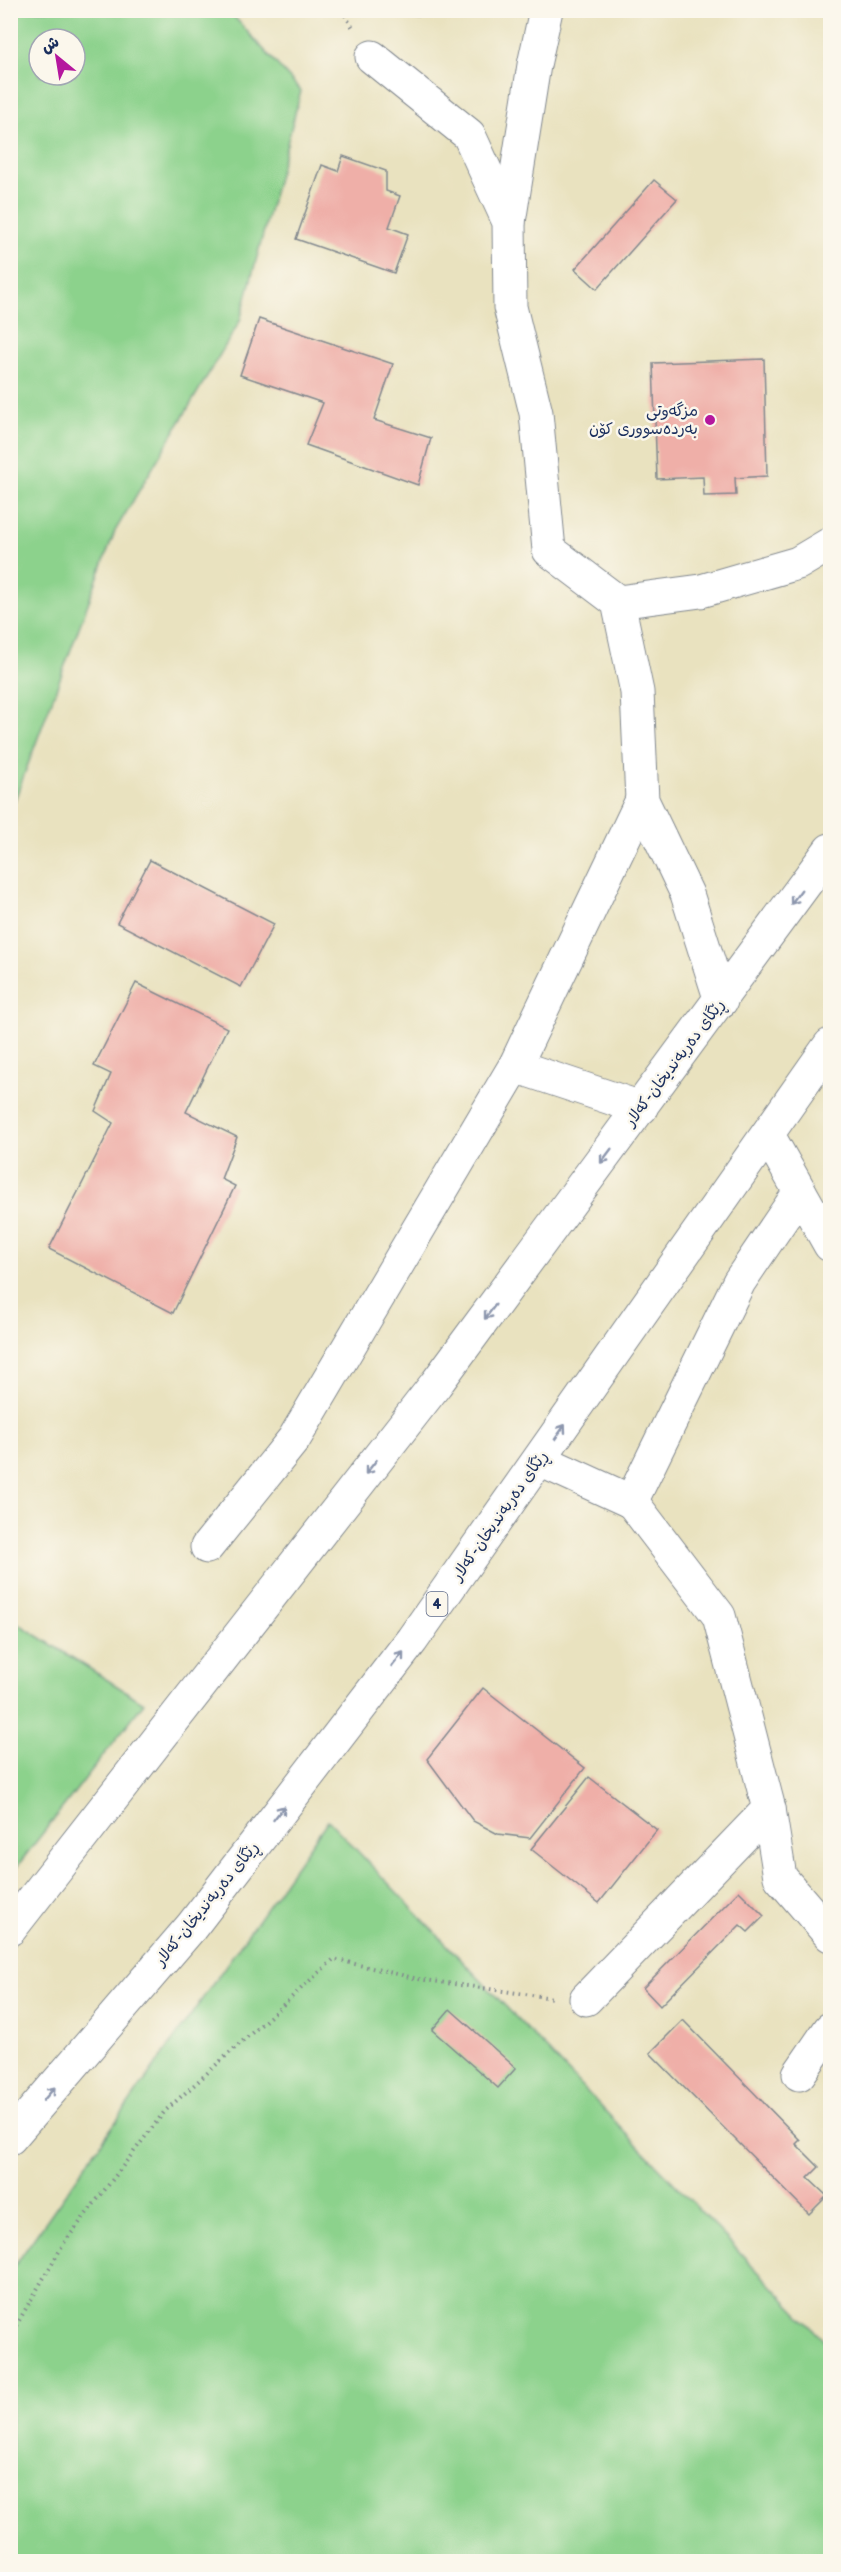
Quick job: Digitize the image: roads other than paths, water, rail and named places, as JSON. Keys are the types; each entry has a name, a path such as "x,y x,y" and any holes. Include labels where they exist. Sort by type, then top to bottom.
{"main road":[{"path":"546,10 534,65 509,222 510,308 536,413 549,550 618,602 637,692 642,800 687,894 721,1001"},
{"path":"372,57 469,135 509,222"},
{"path":"618,602 701,591 798,563 831,544"},
{"path":"207,1547 294,1439 515,1066 642,800"},
{"name":"ڕێگای دەربەندیخان-کەلار","path":"10,1929 436,1384 831,850"},
{"name":"ڕێگای دەربەندیخان-کەلار","path":"10,2138 200,1917 412,1640 768,1135 826,1057"},
{"path":"515,1066 641,1108"},
{"path":"768,1135 831,1245"},
{"path":"632,1502 739,1282 800,1192"},
{"path":"540,1460 632,1502 719,1616 769,1809 780,1877 831,1935"},
{"path":"586,1999 769,1809"},
{"path":"799,2074 831,2030"}],"place":[{"name":"مزگەوتی بەردەسووری کۆن","path":"710,420"}]}
